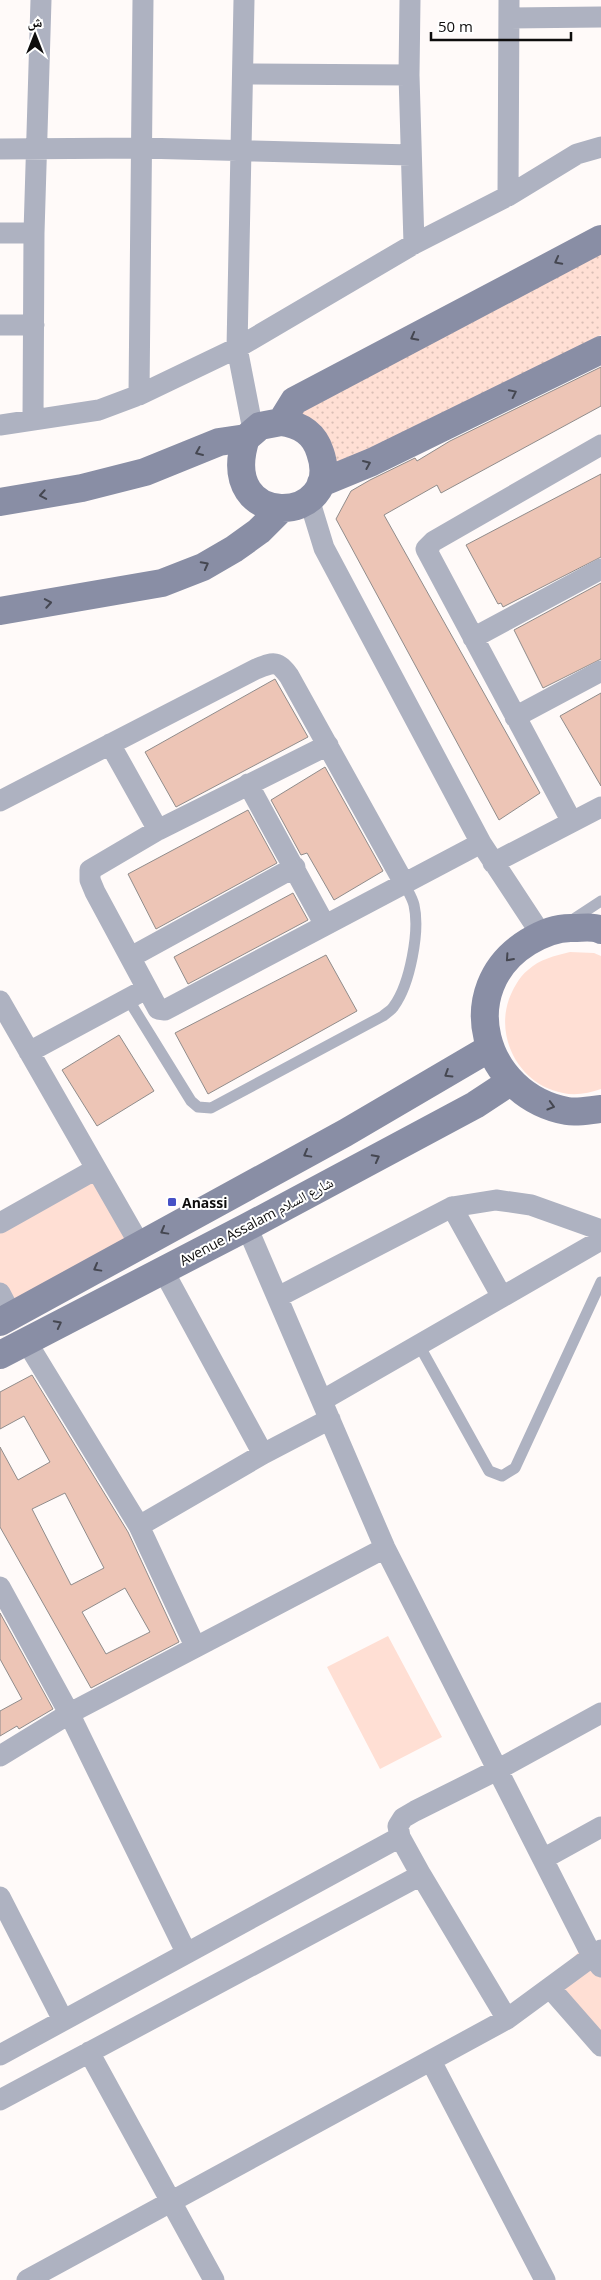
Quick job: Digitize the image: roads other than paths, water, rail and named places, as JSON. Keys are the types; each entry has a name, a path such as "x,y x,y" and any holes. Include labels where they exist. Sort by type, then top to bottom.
{"street":[{"path":"33,420 34,233 40,0"},
{"path":"139,395 143,0"},
{"path":"244,0 238,348 247,398 262,428"},
{"path":"410,0 409,75 414,244"},
{"path":"508,196 510,9 601,17"},
{"path":"243,74 409,75"},
{"path":"0,425 99,410 139,395 238,348 414,244 508,196 577,154 601,147"},
{"path":"0,149 142,148 412,155"},
{"path":"0,233 34,233"},
{"path":"0,502 82,488 144,472 219,442 262,428 294,424 308,431 317,442 324,469 300,500 265,505 254,498 247,488 240,465 241,451 262,428 294,401 601,239"},
{"path":"0,325 34,325"},
{"path":"0,611 162,583 203,567 234,549 300,500 372,462 601,350"},
{"path":"572,822 428,554 427,546 601,445"},
{"path":"300,500 481,843 493,863 551,931"},
{"path":"473,638 601,569"},
{"path":"0,800 256,669 276,663 281,665 288,676 404,883"},
{"path":"515,717 601,672"},
{"path":"110,744 158,830"},
{"path":"328,745 158,830 90,870 90,880 94,892 131,957 137,994 158,1009 165,1010 481,843"},
{"path":"248,784 325,925"},
{"path":"493,863 601,807"},
{"path":"131,957 295,867"},
{"path":"601,930 551,931 518,948 500,968 488,993 485,1021 490,1048 498,1066 510,1082 536,1102 568,1111 601,1109"},
{"path":"29,1052 137,994"},
{"path":"0,1002 140,1245"},
{"path":"4,1311 140,1245 345,1133 490,1048"},
{"name":"Avenue Assalam شارع السلام","path":"0,1355 247,1227 475,1105 510,1082"},
{"path":"0,1223 96,1169"},
{"path":"278,1297 452,1207 496,1200 531,1205 601,1230"},
{"path":"452,1207 502,1297"},
{"path":"27,2280 507,2019 598,1958 543,1859 385,1548 247,1227"},
{"path":"323,1400 601,1240"},
{"path":"162,1270 263,1454"},
{"path":"26,1341 139,1526 195,1646"},
{"path":"139,1526 263,1454 330,1419"},
{"path":"0,1756 69,1713 385,1548"},
{"path":"0,1587 69,1713 186,1952"},
{"path":"507,2019 421,1875 400,1837 398,1826 403,1818 450,1792 497,1770 601,1713"},
{"path":"543,1859 601,1827"},
{"path":"0,2055 400,1837"},
{"path":"0,2100 421,1875"},
{"path":"0,1897 63,2020"},
{"path":"551,1989 601,2046"},
{"path":"89,2052 173,2202 214,2280"},
{"path":"431,2061 544,2280"}],"lane":[{"path":"137,994 191,1101 198,1107 211,1108 394,1008 401,993 414,951 417,925 414,903 404,883"},
{"path":"551,931 601,901"},
{"path":"419,1344 489,1471 502,1476 515,1468 601,1282"}],"place":[{"name":"Anassi","path":"172,1202"}]}
